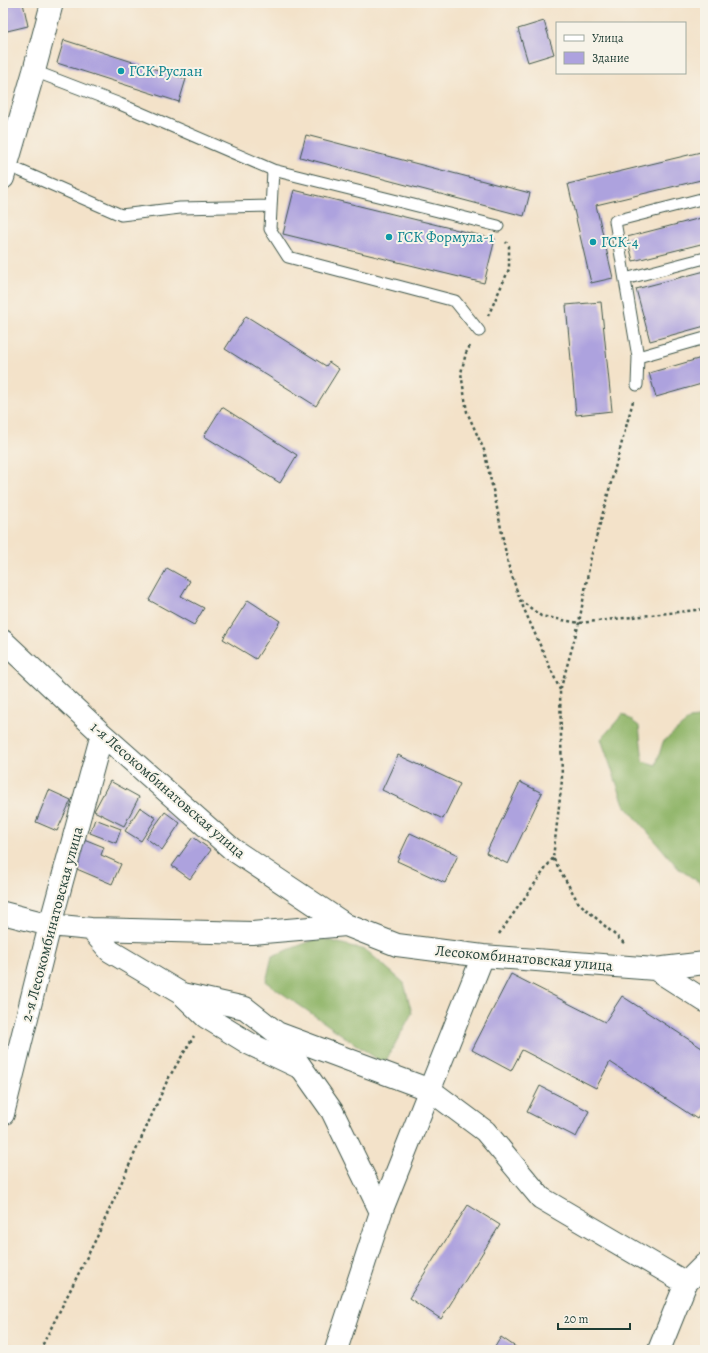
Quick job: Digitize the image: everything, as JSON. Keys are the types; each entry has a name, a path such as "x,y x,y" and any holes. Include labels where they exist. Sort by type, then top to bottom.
{"street":[{"path":"5,172 52,3"},
{"name":"1-я Лесокомбинатовская улица","path":"3,641 102,734 232,849 346,925"},
{"name":"2-я Лесокомбинатовская улица","path":"3,1114 50,924 102,734"},
{"path":"3,913 50,924 91,929 252,933 346,925"},
{"name":"Лесокомбинатовская улица","path":"346,925 397,945 483,956 655,969 705,963"},
{"path":"91,929 110,951 182,994 206,1017 250,1044 302,1069"},
{"path":"336,1350 381,1212 483,956"},
{"path":"655,969 705,1001"},
{"path":"182,994 245,1008 278,1033 430,1090 485,1131 541,1198 686,1283"},
{"path":"278,1033 332,1111 381,1212"},
{"path":"659,1350 686,1283 705,1264"}],"lane":[{"path":"34,72 120,104 273,170 498,226"},
{"path":"273,170 270,229 288,257 455,302 479,331"},
{"path":"5,172 121,215 180,208 271,206"},
{"path":"637,385 638,357 616,221 705,198"},
{"path":"625,279 705,258"},
{"path":"638,357 705,338"}],"path":[{"path":"498,226 508,246 510,270 490,313 466,353 461,373 467,412 484,450 508,564 520,600 560,691"},
{"path":"483,956 553,858 562,780 560,691 580,624 591,557 637,385"},
{"path":"520,600 541,616 580,624 705,609"},
{"path":"553,858 578,902 625,944"},
{"path":"40,1350 97,1237 168,1079 206,1017"}],"green space":[{"path":"623,714 639,726 643,761 656,765 663,742 690,719 705,717 705,886 679,869 624,804 601,739"},
{"path":"319,938 366,950 404,983 412,1013 384,1064 266,982 272,956"}],"building":[{"path":"3,3 23,3 28,26 3,32"},
{"path":"544,21 554,54 528,62 518,29"},
{"name":"ГСК Руслан","path":"64,40 186,79 179,102 57,63"},
{"name":"ГСК Формула-1","path":"306,135 530,193 524,216 300,157"},
{"name":"ГСК-4","path":"705,151 705,179 596,205 613,278 591,283 568,184"},
{"name":"ГСК Формула-1","path":"294,190 495,239 484,283 283,234"},
{"name":"ГСК-4","path":"705,217 705,243 633,261 627,237"},
{"name":"ГСК-4","path":"705,271 705,326 650,341 636,289"},
{"path":"601,302 612,411 576,415 566,305"},
{"path":"246,316 326,366 329,362 339,369 316,406 225,349"},
{"path":"705,357 705,383 656,397 649,373"},
{"path":"222,407 297,455 280,483 204,436"},
{"path":"167,568 190,581 181,596 204,608 194,625 149,600"},
{"path":"248,600 280,621 256,659 223,639"},
{"path":"398,755 460,784 443,819 382,790"},
{"path":"110,781 139,797 124,826 94,811"},
{"path":"520,782 542,793 508,864 486,853"},
{"path":"49,790 71,800 57,831 36,822"},
{"path":"140,807 156,818 141,841 125,831"},
{"path":"165,812 180,823 162,850 146,838"},
{"path":"95,819 121,829 116,843 90,833"},
{"path":"410,833 458,855 445,883 397,861"},
{"path":"193,837 211,850 190,879 172,866"},
{"path":"84,839 104,847 101,855 121,864 112,884 72,867"},
{"path":"511,974 605,1022 622,996 705,1050 705,1107 697,1119 610,1062 596,1088 522,1050 511,1071 472,1050"},
{"path":"540,1086 589,1111 576,1137 527,1112"},
{"path":"468,1205 500,1225 441,1319 409,1298"},
{"path":"501,1337 520,1350 493,1350"}],"place":[{"name":"ГСК Руслан","path":"121,71"},
{"name":"ГСК Формула-1","path":"389,237"},
{"name":"ГСК-4","path":"593,242"}]}
